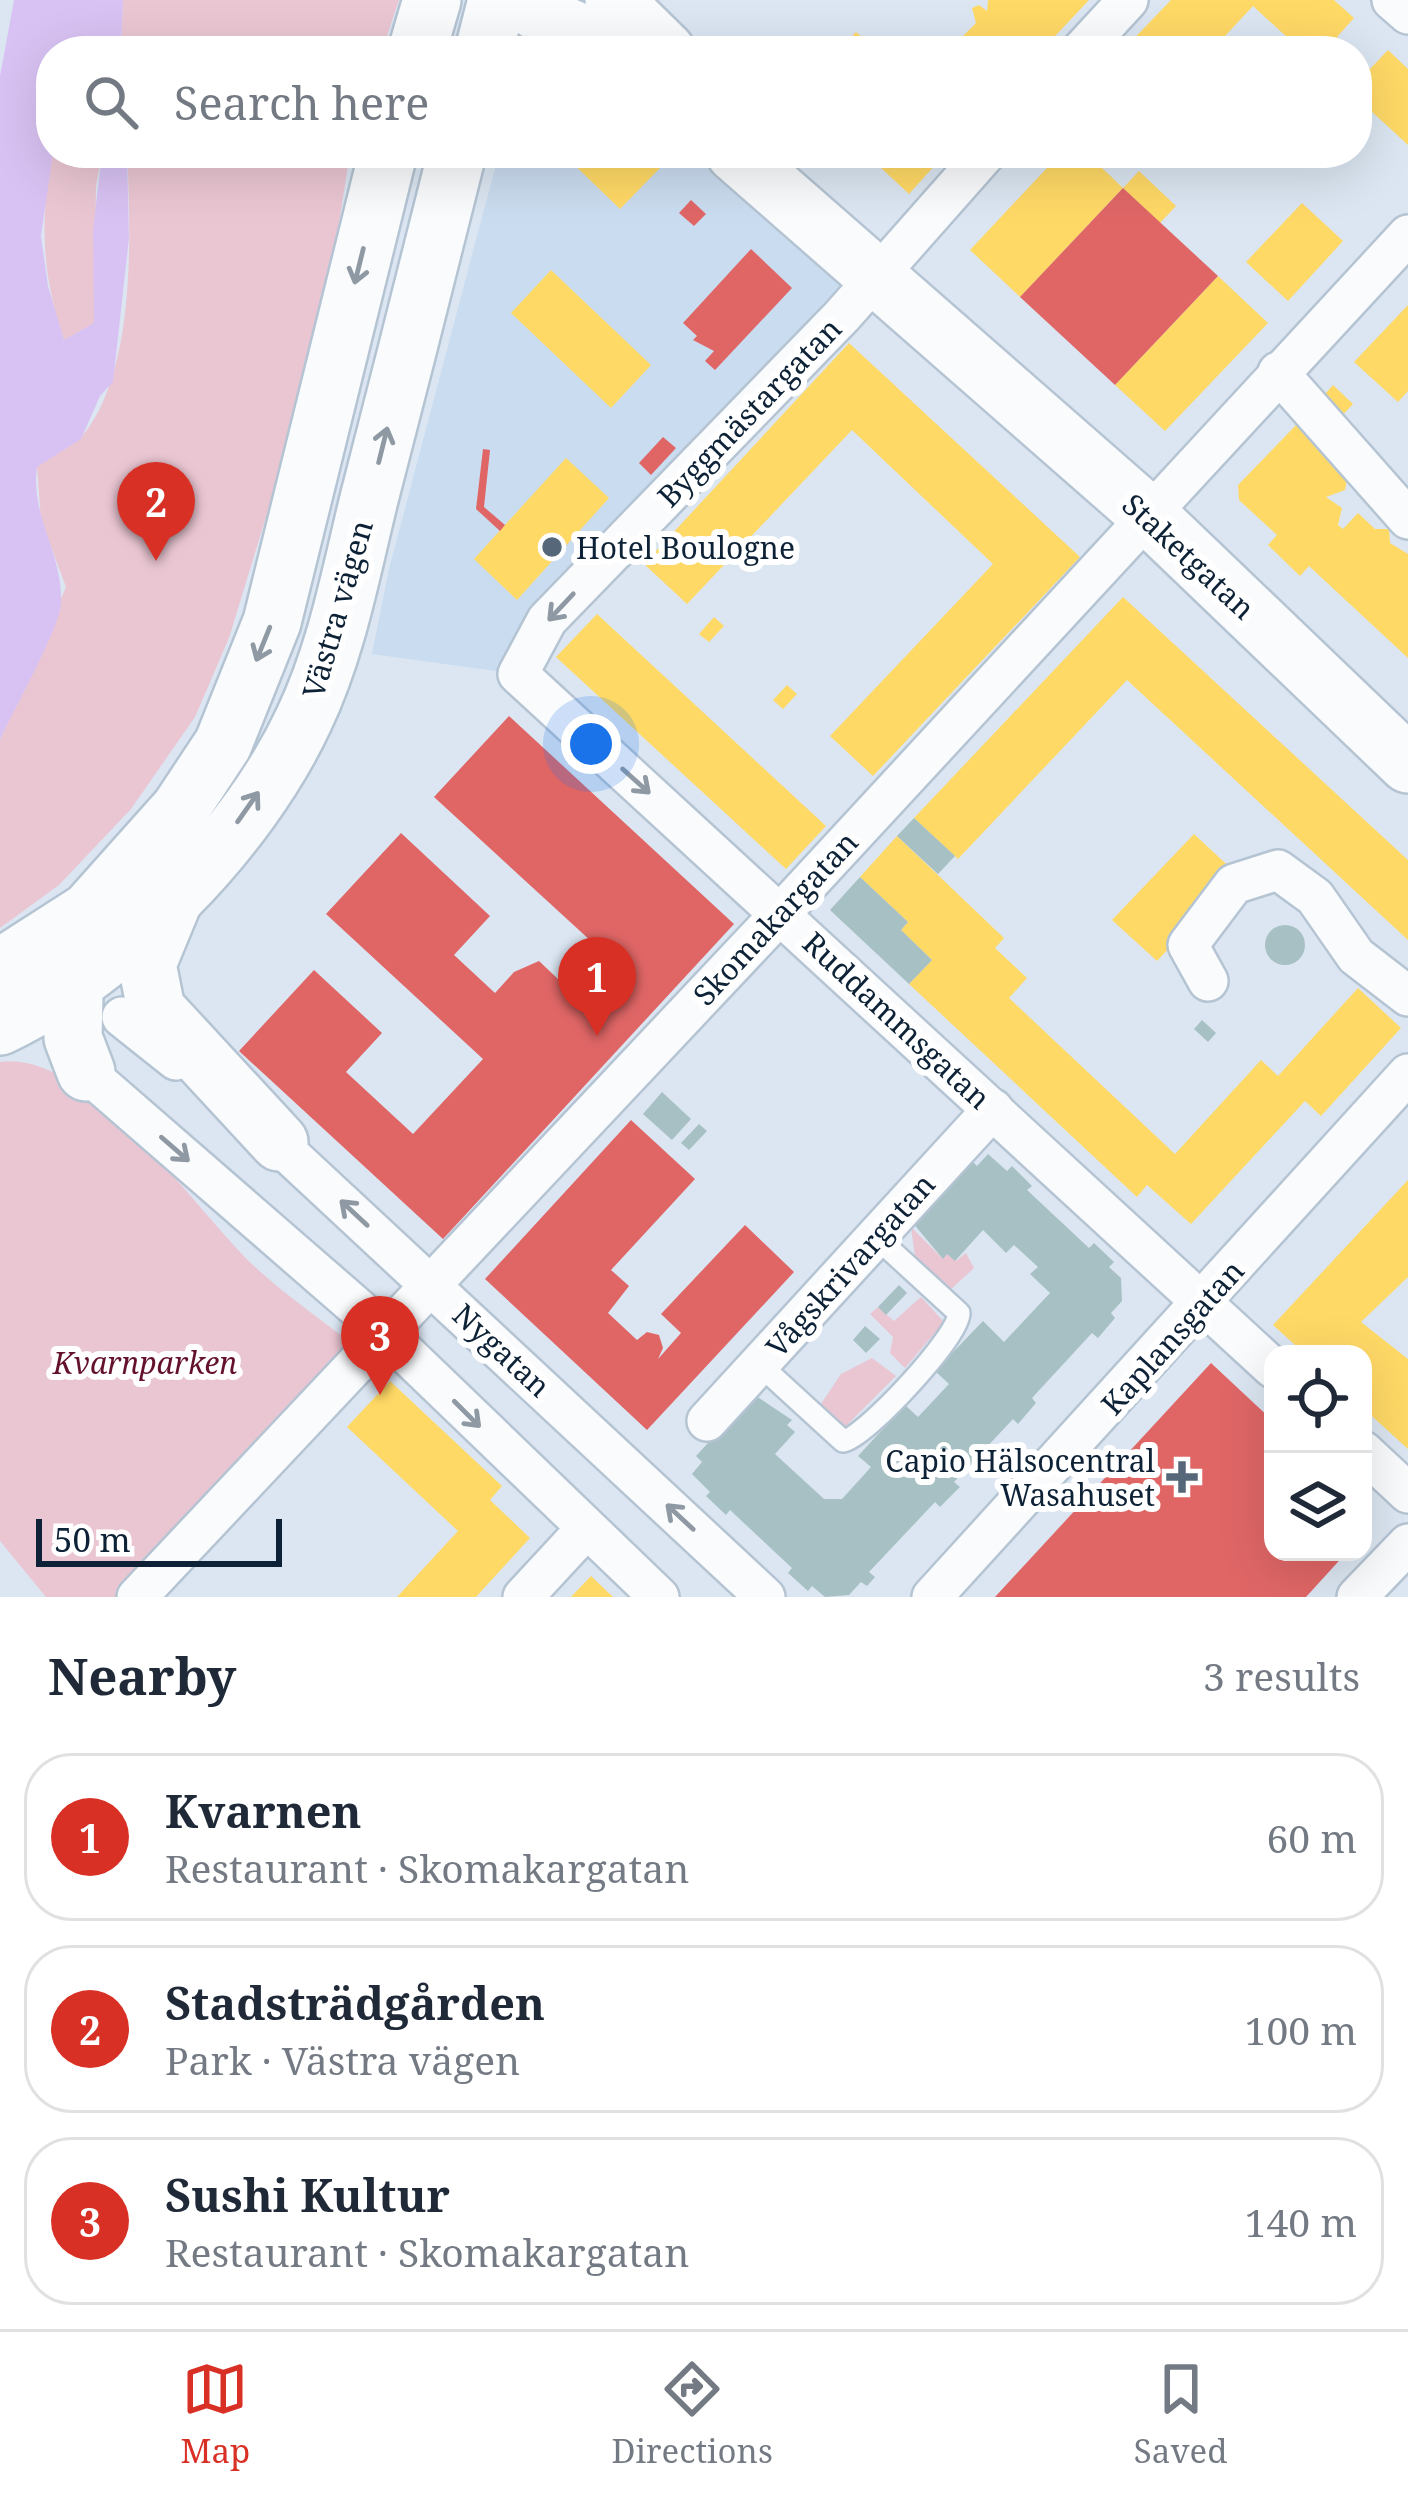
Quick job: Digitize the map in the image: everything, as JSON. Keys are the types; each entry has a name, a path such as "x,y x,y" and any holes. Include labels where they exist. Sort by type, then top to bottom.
{"main road":[{"path":"421,36 432,0"},
{"path":"488,36 496,0"},
{"path":"522,0 542,19 574,28 634,33"},
{"path":"594,0 634,33"},
{"name":"Västra vägen","path":"89,910 180,809 223,744 272,622 384,168"},
{"name":"Västra vägen","path":"21,1023 175,898 234,827 304,718 334,637 454,168"},
{"name":"Staketgatan","path":"754,168 880,270"},
{"name":"Staketgatan","path":"788,168 880,270 1146,513 1408,764"},
{"path":"175,898 147,964 155,1009 279,1142"},
{"path":"89,910 71,983 73,1038 21,1023 89,910"},
{"path":"71,983 122,1018"}],"street":[{"path":"1095,36 1129,0"},
{"path":"1392,0 1408,14"},
{"name":"Byggmästargatan","path":"518,674 547,620 972,168"},
{"name":"Skomakargatan","path":"137,1597 781,913 1146,513 1408,235"},
{"path":"1278,372 1408,518"},
{"name":"Ruddammsgatan","path":"518,674 1264,1360"},
{"path":"1208,981 1188,945 1234,884 1278,870 1315,897 1356,956 1408,996"},
{"name":"Nygatan","path":"122,1018 279,1142 765,1597"},
{"path":"21,1023 384,1332 658,1597"},
{"name":"Kaplansgatan","path":"932,1597 1408,1074"},
{"name":"Vågskrivargatan","path":"707,1421 993,1109"},
{"path":"1365,1453 1408,1493"},
{"path":"523,1597 585,1530"},
{"path":"1357,1597 1408,1544"}],"lane":[{"path":"759,1364 843,1441 860,1435 918,1373 959,1324 959,1313 875,1236"}],"shaded area":[{"path":"14,0 123,0 122,36 36,36 36,168 51,168 41,236 48,286 64,340 94,323 93,230 100,168 127,168 129,238 113,382 100,396 81,439 37,467 38,502 57,568 61,603 45,650 0,740 0,76"},
{"path":"495,168 722,168 863,296 518,674 372,654 389,569"}],"green space":[{"path":"123,0 399,0 387,36 122,36"},
{"path":"51,168 99,168 94,324 64,340 45,247"},
{"path":"127,168 348,168 331,274 284,458 229,638 195,717 131,809 59,885 0,928 0,740 66,587 41,520 37,467 83,435 113,375 126,300"},
{"name":"Kvarnparken","path":"0,1062 34,1065 69,1081 104,1106 254,1266 356,1347 123,1597 46,1597 0,1541"},
{"path":"911,1227 942,1258 947,1254 956,1261 966,1253 974,1268 948,1292 916,1265"},
{"path":"921,1297 944,1322 905,1368 890,1353 893,1337 870,1314 878,1307 894,1321"},
{"path":"872,1358 896,1376 843,1429 817,1410 841,1374"}],"building: Homes":[{"path":"988,0 1089,0 1055,36 963,36 976,23 972,8 979,5 987,11"},
{"path":"1171,0 1334,0 1354,18 1338,36 1286,36 1253,6 1225,36 1136,36"},
{"path":"1388,50 1408,69 1408,145 1372,112 1372,67"},
{"path":"578,168 660,168 620,209"},
{"path":"881,168 932,168 909,194"},
{"path":"1047,168 1102,168 1123,188 1020,297 970,250"},
{"path":"1139,171 1176,206 1160,223 1123,188"},
{"path":"1302,203 1343,241 1288,301 1246,262"},
{"path":"551,270 651,365 611,408 511,313"},
{"path":"1218,276 1268,323 1165,431 1115,385"},
{"path":"1408,305 1408,391 1398,402 1354,362"},
{"path":"849,343 1080,557 873,776 830,736 993,564 852,430 687,604 644,564"},
{"path":"1333,385 1353,404 1336,422 1317,403"},
{"path":"1299,422 1347,480 1345,490 1326,497 1342,508 1338,525 1343,529 1358,513 1375,529 1389,529 1390,543 1408,554 1408,658 1309,566 1300,576 1268,545 1277,535 1239,500 1238,485"},
{"path":"566,458 609,498 517,600 474,559"},
{"path":"1123,597 1408,860 1408,940 1127,680 958,859 914,818"},
{"path":"597,614 826,826 786,869 556,657"},
{"path":"714,617 724,626 709,642 699,634"},
{"path":"787,685 797,694 783,709 773,700"},
{"path":"1194,834 1238,875 1157,961 1112,920"},
{"path":"897,836 1004,938 995,948 1027,978 1009,998 1175,1154 1261,1060 1278,1076 1358,988 1401,1028 1321,1116 1305,1101 1191,1224 1147,1185 1137,1197 909,984 932,960 901,930 908,922 860,877"},
{"path":"1408,1180 1408,1277 1361,1322 1408,1359 1408,1449 1372,1416 1372,1345 1295,1345 1273,1325"},
{"path":"390,1381 502,1486 490,1500 530,1538 476,1597 397,1597 458,1531 347,1427"},
{"path":"591,1576 613,1597 571,1597"}],"building: Shops":[{"path":"1123,188 1218,276 1115,385 1020,297"},
{"path":"691,200 706,214 694,226 679,213"},
{"path":"751,249 792,288 715,370 705,361 714,351 693,340 697,336 683,323"},
{"path":"663,437 676,448 651,475 639,463"},
{"path":"483,449 490,450 484,507 505,525 500,531 476,509"},
{"path":"509,716 734,924 443,1239 239,1051 314,970 382,1033 346,1072 413,1134 483,1059 326,914 401,833 490,916 454,955 495,993 514,972 539,961 558,979 592,942 434,797"},
{"path":"631,1120 695,1179 611,1270 629,1286 608,1313 637,1340 647,1332 659,1335 663,1348 658,1359 681,1333 661,1314 745,1225 794,1272 647,1430 485,1279"},
{"path":"1211,1363 1264,1413 1264,1561 1339,1561 1306,1597 995,1597"}],"building: Other":[{"path":"914,818 955,856 938,874 897,836"},
{"path":"860,877 908,922 901,930 932,960 909,984 830,910"},
{"path":"1285,925 1299,931 1305,945 1299,959 1285,965 1271,959 1265,945 1271,931"},
{"path":"1202,1020 1216,1033 1208,1042 1194,1029"},
{"path":"662,1092 691,1119 672,1140 643,1114"},
{"path":"699,1124 707,1131 689,1150 681,1143"},
{"path":"988,1154 1007,1171 1012,1166 1032,1186 1027,1190 1089,1248 1094,1243 1114,1262 1109,1267 1121,1278 1122,1301 1111,1313 1115,1318 1098,1338 1092,1333 1032,1398 1036,1403 1018,1424 1013,1419 954,1482 960,1487 940,1507 935,1502 869,1572 875,1577 867,1586 861,1582 849,1595 825,1597 812,1586 808,1591 788,1573 792,1568 730,1510 726,1515 706,1496 710,1492 692,1474 702,1462 696,1456 753,1394 792,1420 787,1425 795,1432 775,1454 824,1499 842,1499 871,1467 858,1456 905,1405 918,1417 949,1384 935,1371 983,1321 1004,1342 1050,1293 1030,1274 1038,1267 1014,1245 1006,1253 983,1230 955,1261 947,1254 943,1259 912,1222 971,1160 977,1166"},
{"path":"899,1285 907,1293 886,1315 878,1307"},
{"path":"865,1326 880,1339 866,1353 853,1340"}],"place":[{"name":"Hotel Boulogne","path":"552,547"},
{"name":"Stadsträdgården","path":"156,561"},
{"name":"Kvarnen","path":"597,1036"},
{"name":"Sushi Kultur","path":"380,1395"},
{"name":"Capio Hälsocentral Wasahuset","path":"1182,1477"}]}
